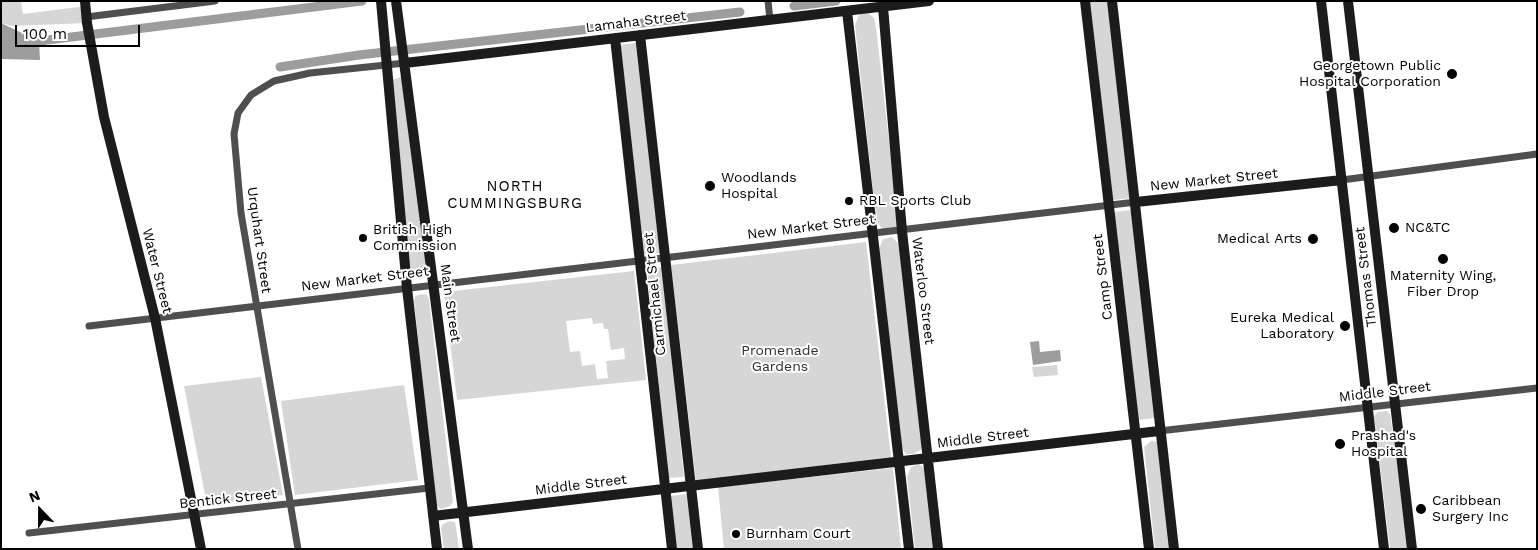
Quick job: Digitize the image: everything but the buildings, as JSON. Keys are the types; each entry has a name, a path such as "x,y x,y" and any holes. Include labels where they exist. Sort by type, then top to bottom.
{"street":[{"name":"Water Street","path":"85,1 86,20 104,117 155,318 201,549"},
{"path":"86,20 215,1"},
{"path":"381,1 407,288 437,549"},
{"name":"Main Street","path":"396,1 468,549"},
{"path":"768,1 770,20"},
{"name":"Lamaha Street","path":"405,63 929,1"},
{"name":"Camp Street","path":"1085,1 1149,549"},
{"path":"1112,1 1136,202 1159,432 1174,549"},
{"name":"Thomas Street","path":"1321,1 1384,549"},
{"name":"Thomas Street","path":"1348,1 1412,549"},
{"name":"Waterloo Street","path":"883,7 902,231 938,549"},
{"path":"847,11 908,549"},
{"name":"Carmichael Street","path":"640,36 698,549"},
{"name":"Carmichael Street","path":"615,38 672,549"},
{"name":"Urquhart Street","path":"298,549 292,505 256,306 235,164 234,134 238,114 251,95 274,81 310,73 405,63"},
{"name":"New Market Street","path":"89,326 1136,202 1368,177 1537,154"},
{"name":"Middle Street","path":"433,516 1537,388"},
{"name":"Bentick Street","path":"29,533 292,505 429,488"}],"green space":[{"path":"1,1 21,1 23,14 86,6 87,23 12,26 1,23"},
{"path":"1089,1 1109,1 1130,198 1113,200"},
{"path":"868,13 874,18 876,27 898,225 895,228 882,229 878,223 874,200 855,25 859,15"},
{"path":"636,43 660,253 644,254 620,45"},
{"path":"401,77 405,81 427,270 424,274 415,277 410,273 392,80"},
{"path":"1133,210 1155,418 1138,420 1113,212"},
{"path":"892,237 898,243 900,251 920,428 922,449 913,454 906,454 902,448 879,249 883,239"},
{"name":"Promenade Gardens","path":"866,242 891,457 696,481 671,265"},
{"path":"662,267 684,477 668,478 647,269"},
{"path":"634,271 646,380 457,400 444,292","holes":["592,318 593,324 603,323 604,329 608,329 611,350 624,348 625,359 606,361 608,378 597,379 595,364 582,366 580,351 570,352 566,321"]},
{"path":"427,295 429,299 453,502 450,506 441,509 436,505 414,301 415,296"},
{"path":"1057,365 1058,375 1034,377 1032,367"},
{"path":"261,377 283,495 207,505 184,386"},
{"path":"404,385 418,480 295,495 281,401"},
{"path":"1387,411 1390,414 1409,549 1390,549 1374,416 1378,412"},
{"path":"1151,441 1157,442 1171,549 1155,549 1144,447"},
{"path":"919,464 926,470 935,549 915,549 907,477 911,467"},
{"path":"893,468 901,549 724,549 718,487"},
{"path":"688,494 694,549 676,549 670,496"},
{"path":"450,521 455,522 459,549 444,549 441,528 443,524"}],"shaded area":[{"path":"1,23 39,41 40,60 1,59"},
{"path":"1039,341 1040,352 1060,350 1061,361 1033,365 1030,342"}],"waterway":[{"path":"39,41 362,1"},
{"path":"794,6 836,1"},
{"path":"280,67 359,55 740,12"}],"place":[{"name":"Georgetown Public Hospital Corporation","path":"1452,74"},
{"name":"Woodlands Hospital","path":"710,186"},
{"name":"RBL Sports Club","path":"849,201"},
{"name":"NC&TC","path":"1394,228"},
{"name":"British High Commission","path":"363,238"},
{"name":"Medical Arts","path":"1313,239"},
{"name":"Maternity Wing, Fiber Drop","path":"1443,259"},
{"name":"Eureka Medical Laboratory","path":"1345,326"},
{"name":"Prashad's Hospital","path":"1340,444"},
{"name":"Caribbean Surgery Inc","path":"1421,509"},
{"name":"Burnham Court","path":"736,534"}],"district":[{"name":"NORTH CUMMINGSBURG","path":"515,196"}]}
